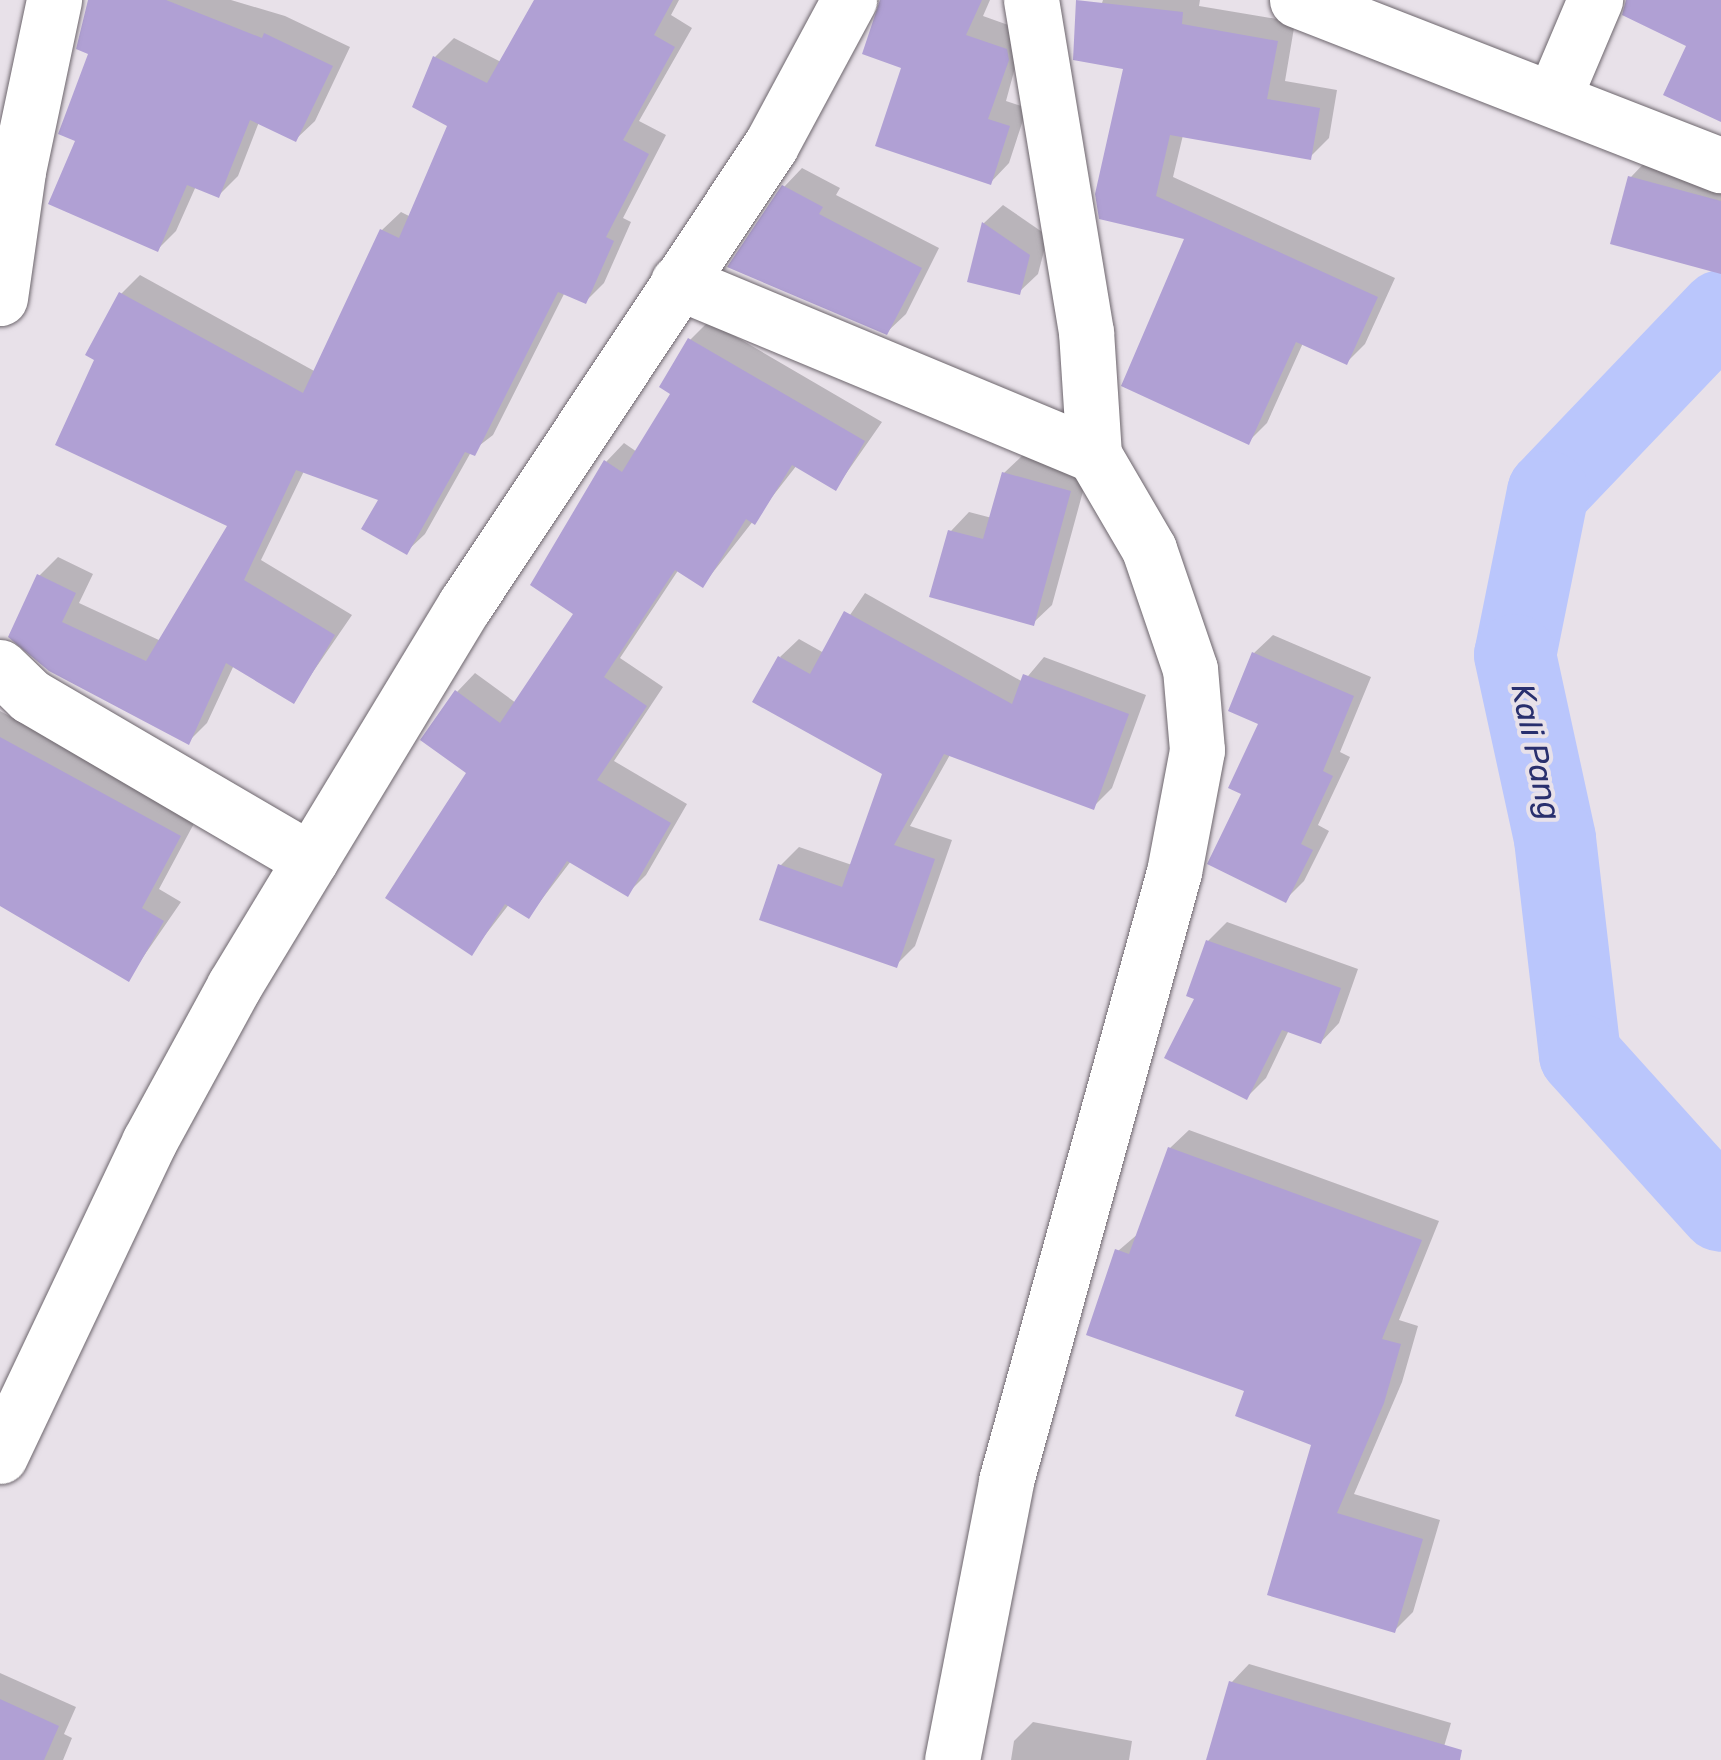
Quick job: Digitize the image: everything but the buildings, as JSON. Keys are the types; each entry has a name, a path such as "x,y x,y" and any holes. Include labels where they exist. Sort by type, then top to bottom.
{"street":[{"path":"0,298 18,171 54,0"},
{"path":"0,1456 149,1142 312,860 465,604 772,145 849,0"},
{"path":"952,1760 1006,1481 1174,872 1197,750 1190,669 1149,549 1094,456 1086,332 1031,0"},
{"path":"1297,0 1721,165"},
{"path":"1553,98 1595,0"},
{"path":"678,282 1094,456"},
{"path":"0,667 30,696 312,860"}],"waterway":[{"name":"Kali Pang","path":"1721,311 1548,492 1515,655 1555,839 1580,1055 1721,1211"}]}
